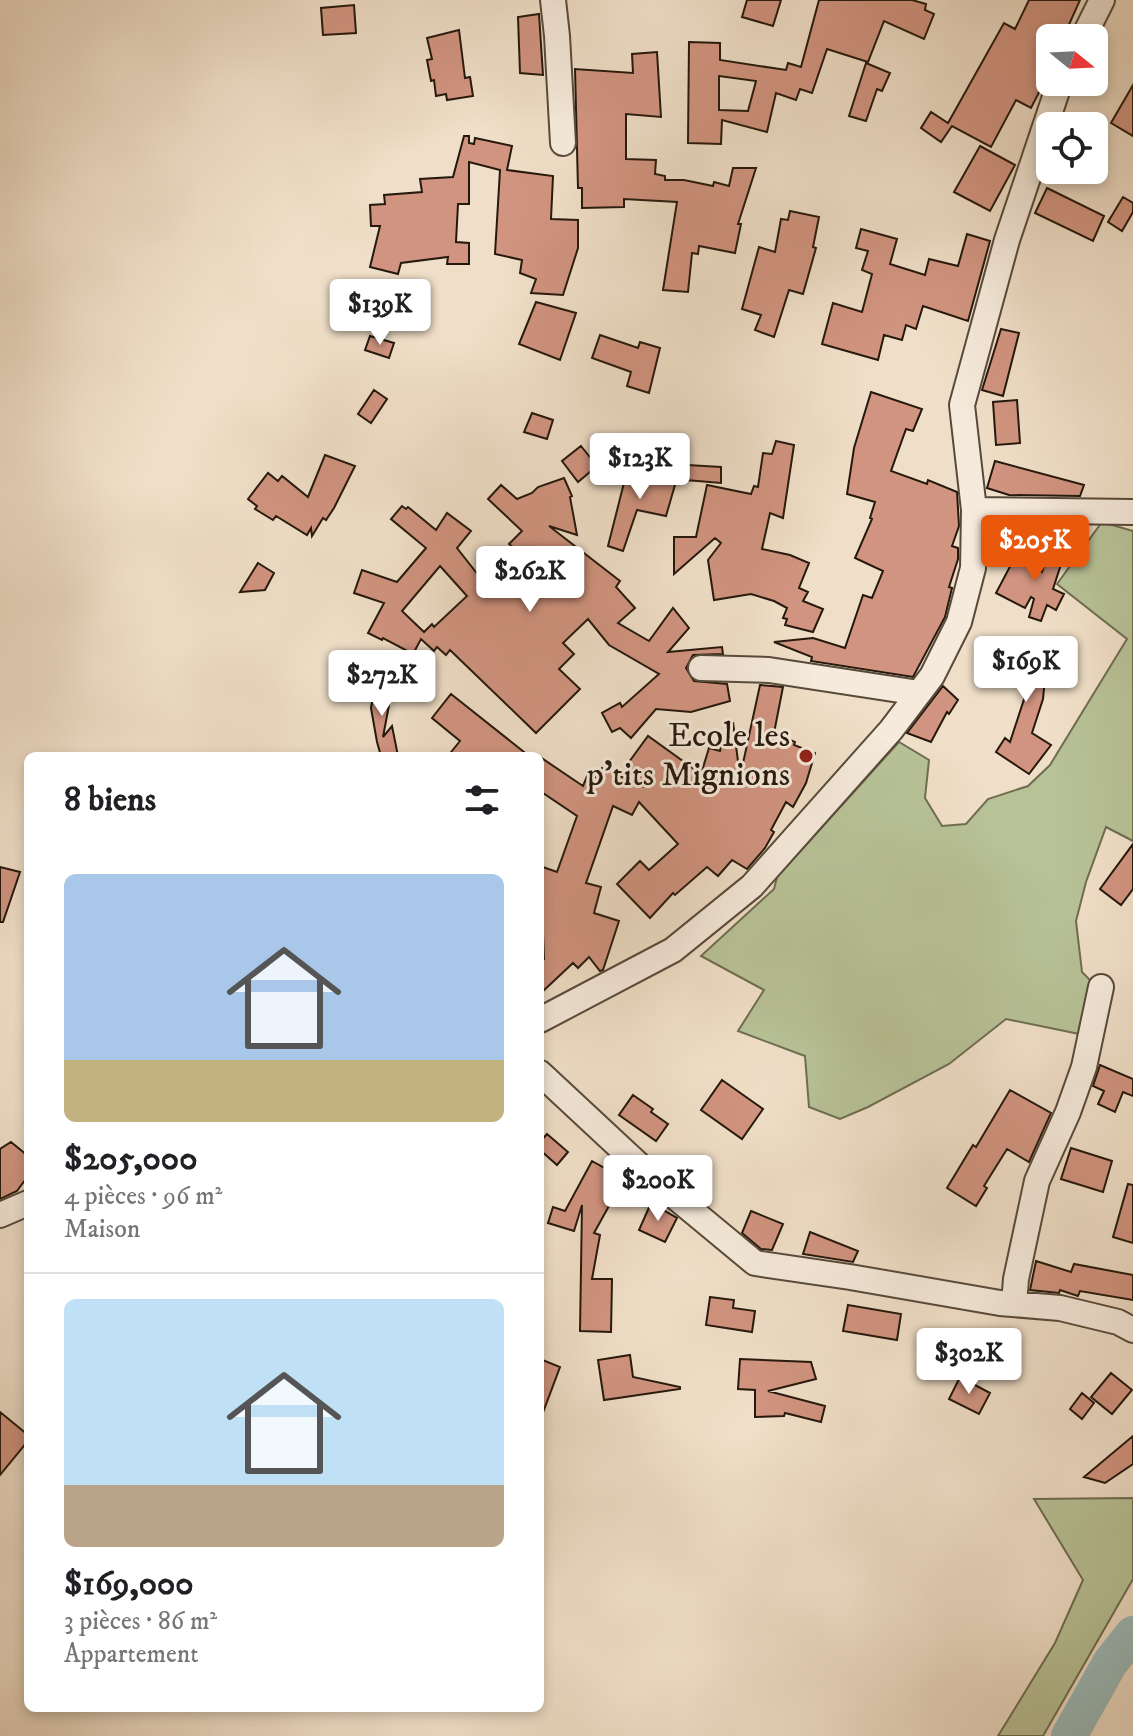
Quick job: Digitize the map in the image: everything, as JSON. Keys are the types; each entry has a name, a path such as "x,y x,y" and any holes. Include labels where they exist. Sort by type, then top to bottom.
{"street":[{"path":"553,0 563,143"},
{"path":"1090,24 1102,0"},
{"path":"544,1018 673,950 752,886 891,730 932,676 959,622 973,568 974,510 962,405 1007,240 1055,96"},
{"path":"974,510 1133,512"},
{"path":"701,668 769,670 919,693"},
{"path":"1014,1304 1016,1279 1037,1181 1084,1067 1101,987"},
{"path":"544,1077 656,1181 755,1263 1014,1304 1060,1308 1118,1322 1133,1330"},
{"path":"0,1215 24,1205"}],"green space":[{"path":"1102,522 1133,531 1133,841 1106,827 1076,921 1082,972 1095,985 1089,1036 1006,1019 949,1064 868,1107 840,1119 809,1107 805,1056 738,1031 764,990 701,956 774,889 777,877 899,742 929,760 925,798 942,826 966,824 988,799 1028,786 1050,765 1127,639 1057,584"},
{"path":"1133,1498 1133,1579 1043,1736 998,1736 1055,1643 1083,1580 1034,1499"}],"building":[{"path":"747,0 781,0 773,26 742,17"},
{"path":"819,0 912,0 926,4 925,10 934,14 924,39 884,21 868,62 827,49 812,93 800,89 796,100 776,93 767,132 722,120 721,144 688,143 689,42 720,43 720,60 786,70 788,63 801,67","holes":["719,76 756,81 748,111 719,110"]},
{"path":"1029,0 1080,0 1069,24 1036,24 1037,96 1031,108 1016,100 991,147 952,126 941,142 921,128 931,112 948,123 1004,23 1015,29"},
{"path":"354,5 356,33 323,35 321,8"},
{"path":"539,14 543,75 520,73 518,17"},
{"path":"459,30 465,78 470,77 473,96 447,100 446,94 436,96 434,80 431,81 427,60 432,59 427,38"},
{"path":"657,52 661,117 626,114 626,159 656,160 655,174 665,176 665,180 713,186 714,182 729,186 733,168 756,168 738,224 741,224 735,253 699,246 698,254 692,253 688,292 663,290 677,202 624,199 624,207 582,208 582,188 578,188 575,69 633,73 632,54"},
{"path":"866,63 890,73 882,91 877,89 866,121 849,116"},
{"path":"1133,85 1133,136 1111,123"},
{"path":"464,136 469,136 469,143 474,144 475,138 512,146 507,170 553,176 551,219 578,220 578,248 563,295 531,293 536,279 520,273 522,260 495,254 500,170 469,162 469,204 458,204 456,242 469,243 469,264 447,264 448,257 401,263 398,274 370,267 380,226 371,226 370,205 385,204 384,195 422,192 420,179 453,177"},
{"path":"980,146 1015,165 990,211 954,192"},
{"path":"1047,188 1104,216 1093,241 1035,213"},
{"path":"1123,197 1133,203 1133,212 1122,231 1108,222"},
{"path":"790,211 819,217 813,247 816,248 803,294 789,290 774,337 755,330 761,315 742,309 759,247 775,252 781,219 788,220"},
{"path":"861,229 897,239 890,264 925,275 929,259 958,266 967,234 990,241 968,321 923,306 916,329 906,325 902,340 884,335 878,360 822,344 833,303 862,312 872,274 862,270 868,251 856,248"},
{"path":"536,302 576,313 560,360 519,344"},
{"path":"1001,329 1019,333 1003,396 982,390"},
{"path":"600,335 638,348 640,342 660,348 649,393 627,386 631,372 592,358"},
{"path":"370,336 394,343 389,358 365,350"},
{"path":"374,390 387,399 371,423 358,414"},
{"path":"871,392 922,409 913,431 906,429 891,471 927,484 928,480 957,492 959,526 952,546 958,548 958,559 949,587 952,588 945,617 913,677 811,661 812,657 774,642 813,638 845,648 863,595 872,598 883,571 855,558 872,519 875,502 847,494 854,448"},
{"path":"1017,400 1020,443 996,445 993,402"},
{"path":"532,413 553,420 547,439 524,432"},
{"path":"776,441 794,445 783,518 770,513 762,549 809,563 799,588 808,592 803,601 823,609 813,632 785,625 787,619 783,618 787,608 774,601 751,594 714,600 708,560 721,543 715,538 674,574 674,537 696,537 707,485 751,494 754,486 758,487 763,453 772,454"},
{"path":"581,446 597,466 578,482 562,461"},
{"path":"325,455 355,466 334,508 326,520 323,518 312,536 311,528 307,535 276,516 273,520 255,509 257,506 248,499 268,473 278,481 282,476 308,497"},
{"path":"995,461 1084,485 1080,496 1009,495 987,488"},
{"path":"687,465 721,467 721,483 686,480"},
{"path":"628,467 677,478 666,516 637,510 623,551 608,546"},
{"path":"564,478 572,496 577,535 549,526 620,581 616,587 635,608 618,623 649,641 673,608 689,628 668,652 722,647 723,654 693,655 686,668 694,681 727,684 730,701 691,712 656,709 631,738 620,728 612,732 602,713 620,703 622,707 659,674 609,645 588,619 563,643 574,654 559,669 580,689 536,733 450,650 446,655 437,647 434,651 421,639 413,654 368,633 384,603 354,593 362,570 397,582 426,548 391,519 402,506 408,507 436,530 447,513 471,531 457,548 483,581 516,550 509,544 522,531 488,499 501,485 517,499","holes":["440,566 467,596 434,627 432,624 424,632 402,611"]},
{"path":"1052,541 1067,546 1053,589 1064,594 1056,610 1047,605 1041,621 1029,617 1034,599 1031,597 1025,608 996,593 1015,557 1042,572"},
{"path":"258,563 274,573 265,590 240,592"},
{"path":"1003,642 1048,647 1043,699 1032,733 1051,745 1029,774 996,752 1005,738 1010,742 1031,678 1000,675"},
{"path":"379,662 389,705 383,737 392,726 397,752 380,752 371,708"},
{"path":"760,685 783,687 774,733 815,753 806,783 793,807 786,802 765,848 747,869 732,860 718,876 707,867 675,895 673,893 650,918 617,884 640,861 649,870 678,844 639,802 632,815 613,806 586,883 601,887 594,913 619,921 603,970 600,971 589,957 578,968 573,963 544,990 544,867 557,872 577,816 544,794 544,760 583,786 588,774 597,778 602,768 642,786 629,762 648,736 701,774 709,748 720,751 721,746 724,748 733,722 740,777"},
{"path":"943,686 958,700 949,714 947,712 931,742 907,733"},
{"path":"451,694 524,752 451,752 460,741 432,718"},
{"path":"1133,844 1133,889 1121,905 1100,889"},
{"path":"0,867 20,872 3,922 0,922"},
{"path":"1100,1065 1133,1079 1133,1096 1123,1092 1115,1112 1098,1104 1104,1091 1093,1086"},
{"path":"722,1080 763,1109 742,1139 701,1110"},
{"path":"1010,1090 1051,1113 1029,1162 1007,1149 984,1186 987,1188 976,1206 947,1188"},
{"path":"633,1095 668,1124 656,1141 619,1115"},
{"path":"547,1134 568,1152 557,1165 544,1154 544,1137"},
{"path":"11,1142 24,1153 24,1181 17,1191 0,1199 0,1149"},
{"path":"1071,1148 1112,1161 1103,1192 1061,1179"},
{"path":"592,1161 624,1179 594,1233 600,1235 592,1279 612,1279 611,1332 580,1331 582,1205 574,1231 548,1223 553,1207 565,1211"},
{"path":"1128,1184 1133,1185 1133,1243 1113,1237"},
{"path":"651,1203 677,1218 665,1242 639,1230"},
{"path":"751,1211 783,1224 772,1250 761,1249 742,1233"},
{"path":"810,1232 858,1251 853,1262 803,1254"},
{"path":"1036,1261 1071,1272 1074,1264 1133,1275 1133,1300 1080,1291 1078,1296 1060,1290 1059,1293 1030,1290"},
{"path":"710,1297 734,1300 733,1308 755,1311 752,1332 706,1325"},
{"path":"848,1305 901,1314 897,1340 843,1331"},
{"path":"630,1355 633,1377 680,1389 604,1400 598,1360"},
{"path":"740,1359 811,1362 816,1379 768,1391 825,1406 821,1422 785,1413 784,1416 755,1417 755,1390 738,1389"},
{"path":"544,1361 560,1367 544,1410"},
{"path":"1111,1373 1132,1390 1112,1414 1091,1397"},
{"path":"960,1377 990,1393 979,1414 949,1399"},
{"path":"1082,1393 1094,1403 1082,1419 1070,1409"},
{"path":"0,1412 24,1432 24,1446 0,1475"},
{"path":"1133,1436 1133,1464 1105,1483 1084,1477"}],"waterway":[{"path":"1069,1736 1110,1663 1133,1634"}],"place":[{"name":"Ecole les p’tits Mignions","path":"806,756"}]}
